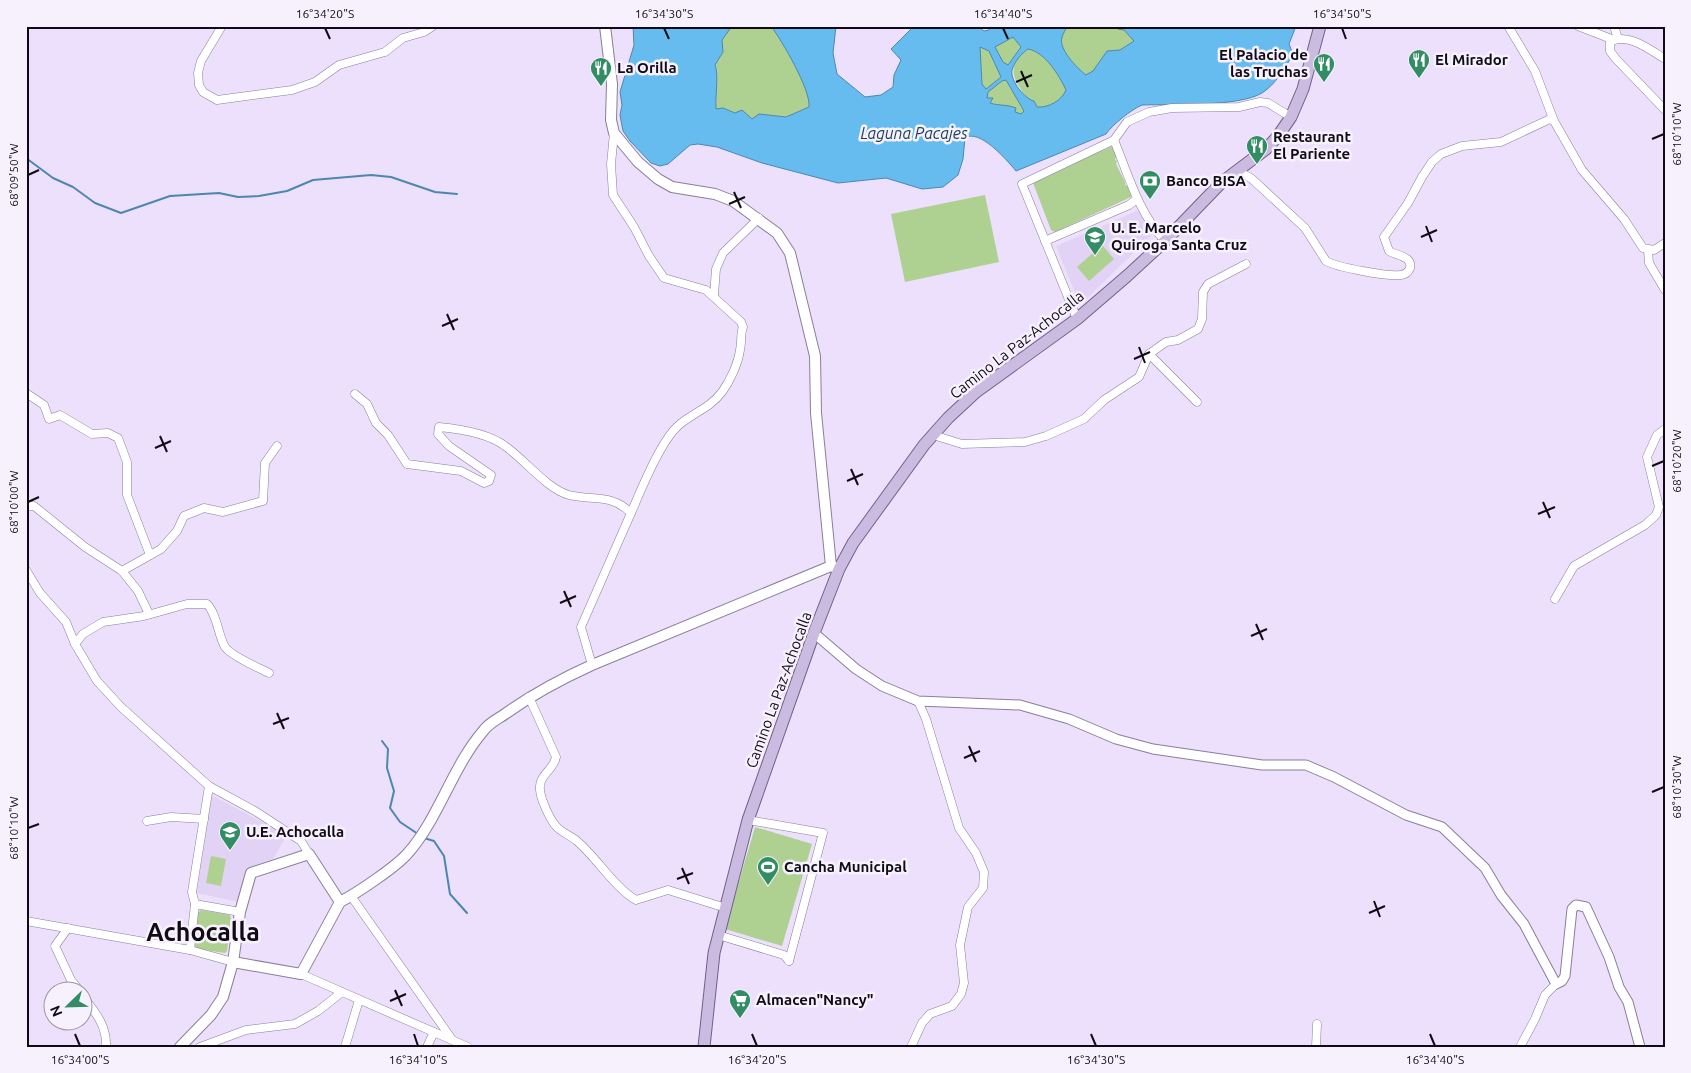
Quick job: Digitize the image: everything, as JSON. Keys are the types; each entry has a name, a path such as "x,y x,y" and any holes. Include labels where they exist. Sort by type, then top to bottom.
{"main road":[{"path":"233,962 301,974 340,902 394,866 408,853 423,831 459,763 485,728 529,697 553,682 592,665 835,568 816,413 812,340 790,253 777,233 759,218 733,201 715,194 672,187 658,179 638,162 614,133 611,120 612,84 605,26"},
{"name":"Camino La Paz-Achocalla","path":"704,1047 714,953 748,820 835,568 933,435 976,392 1077,319 1165,241 1221,183 1266,149 1291,117 1303,89 1320,26"},
{"path":"180,1047 218,1007 223,997 233,962 240,912 251,873 309,854 340,902"}],"street":[{"path":"222,26 200,61 198,73 199,85 203,92 217,100 292,90 315,82 339,65 385,52 403,38 424,32 433,26"},
{"path":"1508,26 1534,72 1554,121 1582,170 1624,219 1643,248 1648,251 1654,250 1665,243"},
{"path":"1578,26 1616,39 1631,41 1665,59"},
{"path":"1614,26 1616,39"},
{"path":"1616,39 1610,42 1610,51 1665,110"},
{"path":"1077,319 1022,184 1114,140 1127,122 1149,112 1172,108 1239,107 1260,102 1268,103 1291,117"},
{"path":"1237,170 1252,179 1305,228 1326,261 1369,273 1400,276 1408,273 1410,263 1407,259 1389,251 1384,237 1408,203 1432,162 1450,149 1501,142 1542,120 1550,118 1554,121"},
{"path":"592,665 581,627 630,513 651,468 673,432 679,425 702,411 721,393 731,377 741,349 740,337 743,327 714,295 706,290 664,278 649,256 634,227 613,195 610,172 614,133"},
{"path":"1114,140 1138,199 1152,226 1165,241"},
{"path":"1045,241 1129,205 1138,199"},
{"path":"714,295 716,269 723,253 759,218"},
{"path":"1648,251 1649,263 1665,290"},
{"path":"933,435 962,444 982,445 1025,442 1046,436 1084,419 1104,400 1139,377 1149,354 1166,342 1178,340 1198,329 1202,319 1203,292 1208,284 1246,264"},
{"path":"1149,354 1198,402"},
{"path":"26,393 44,406 49,419 60,414 92,434 108,433 118,438 127,462 127,495 150,555"},
{"path":"355,394 367,404 376,423 388,435 406,464 461,471 484,483 489,481 491,475 449,446 438,434 439,427 473,433 488,437 505,445 556,489 569,495 601,497 624,505 630,513"},
{"path":"1555,599 1574,566 1645,525 1656,515 1659,507 1647,457 1657,435 1665,429"},
{"path":"122,571 161,549 177,531 184,516 204,508 224,512 263,501 265,463 278,446"},
{"path":"26,506 34,506 85,547 122,571 138,591 149,614"},
{"path":"26,570 40,593 66,622 75,644 97,681 121,707 209,786 255,811 301,841 309,854"},
{"path":"75,644 83,634 103,622 149,614 187,604 207,604 211,608 217,631 226,649 268,673"},
{"path":"814,633 856,669 882,686 918,701 1020,705 1069,719 1116,739 1153,749 1244,763 1306,765 1317,768 1406,814 1442,827 1485,868 1501,895 1524,924 1556,984"},
{"path":"529,697 556,757 555,763 540,780 540,790 556,826 579,842 605,868 626,894 636,900 668,890 726,908"},
{"path":"911,1047 922,1023 930,1014 952,1006 961,994 964,983 960,945 968,907 983,888 984,872 976,853 959,828 926,719 918,701"},
{"path":"190,950 195,904 192,892 209,786"},
{"path":"147,821 171,817 204,819"},
{"path":"718,935 784,955 789,961 823,833 748,820"},
{"path":"351,896 451,1038"},
{"path":"195,904 240,912"},
{"path":"1520,1047 1535,1020 1545,995 1562,981 1567,969 1572,909 1576,905 1581,904 1586,907 1591,916 1619,987 1628,1002 1640,1047"},
{"path":"26,921 190,950 233,962"},
{"path":"68,928 55,946 71,980"},
{"path":"301,974 468,1047"},
{"path":"200,1047 246,1030 295,1024 318,1011 342,992"},
{"path":"345,1047 360,1000"},
{"path":"92,1008 99,1017 106,1034 106,1047"},
{"path":"1316,1047 1317,1024"},
{"path":"426,1047 434,1032"}],"shaded area":[{"name":"U. E. Marcelo Quiroga Santa Cruz","path":"1139,210 1153,234 1083,302 1078,300 1056,246"},
{"path":"211,795 287,835 270,864 248,870 238,902 197,893"}],"green space":[{"path":"732,26 773,28 802,78 809,98 809,107 786,117 759,114 752,119 723,108 716,109 717,75 715,65 723,52 722,40"},
{"path":"1067,26 1116,26 1118,29 1124,30 1135,41 1121,50 1107,52 1093,71 1086,75 1073,63 1063,47 1062,37"},
{"path":"1013,36 1021,47 1008,65 1003,62 994,47"},
{"path":"980,47 989,51 1001,77 986,89 982,84"},
{"path":"1028,49 1046,59 1056,71 1067,90 1050,105 1037,107 1034,101 1024,95 1014,77 1014,67 1018,57"},
{"path":"1006,80 1024,111 1021,114 989,103 986,95 1000,82"},
{"path":"1113,146 1117,153 1116,164 1125,185 1131,187 1131,197 1055,232 1051,230 1032,180"},
{"path":"985,195 999,262 905,282 891,214"},
{"path":"1102,245 1114,259 1089,281 1077,267"},
{"name":"Cancha Municipal","path":"755,827 812,844 782,946 725,929"},
{"path":"211,856 226,859 221,886 206,883"},
{"path":"201,910 230,915 227,951 225,953 197,949 195,946 197,914"}],"water":[{"name":"Laguna Pacajes","path":"633,26 732,26 722,40 723,52 715,65 717,75 716,109 723,108 735,113 742,110 752,119 759,114 786,117 809,107 801,78 771,26 836,26 833,53 837,74 865,97 881,95 893,87 894,75 901,60 891,49 914,26 977,26 984,31 989,30 991,26 1067,26 1062,37 1063,47 1073,63 1086,75 1093,71 1107,51 1120,50 1134,41 1124,30 1118,29 1116,26 1296,26 1289,44 1293,54 1276,80 1262,93 1238,101 1222,103 1142,105 1113,126 1106,134 1016,171 985,141 971,136 965,138 963,159 958,175 943,187 922,189 886,178 838,183 762,163 717,147 698,144 690,145 668,164 660,166 651,163 623,131 620,115 622,105 620,92 634,45","holes":["1013,37 1021,47 1008,65 1003,62 995,47","980,47 989,51 1001,77 986,89 982,84","1028,49 1034,51 1046,59 1055,71 1066,90 1055,103 1037,107 1034,101 1026,97 1019,89 1013,79 1012,70 1021,55","1006,80 1024,111 1021,114 1015,112 1016,108 990,103 993,98 987,98 988,92"]}],"waterway":[{"path":"26,158 53,178 73,187 95,203 121,213 170,196 219,193 238,197 259,196 287,191 313,180 371,175 391,177 435,192 457,194"},
{"path":"382,741 388,749 387,768 394,791 390,808 400,822 418,834"},
{"path":"424,838 434,841 444,856 450,894 467,913"}],"place":[{"name":"El Mirador","path":"1419,79"},
{"name":"El Palacio de las Truchas","path":"1324,83"},
{"name":"La Orilla","path":"601,87"},
{"name":"Restaurant El Pariente","path":"1257,165"},
{"name":"Banco BISA","path":"1150,200"},
{"name":"U. E. Marcelo Quiroga Santa Cruz","path":"1095,256"},
{"name":"U.E. Achocalla","path":"230,851"},
{"name":"Cancha Municipal","path":"768,886"},
{"name":"Almacen\"Nancy\"","path":"740,1019"}],"district":[{"name":"Achocalla","path":"203,932"}]}
